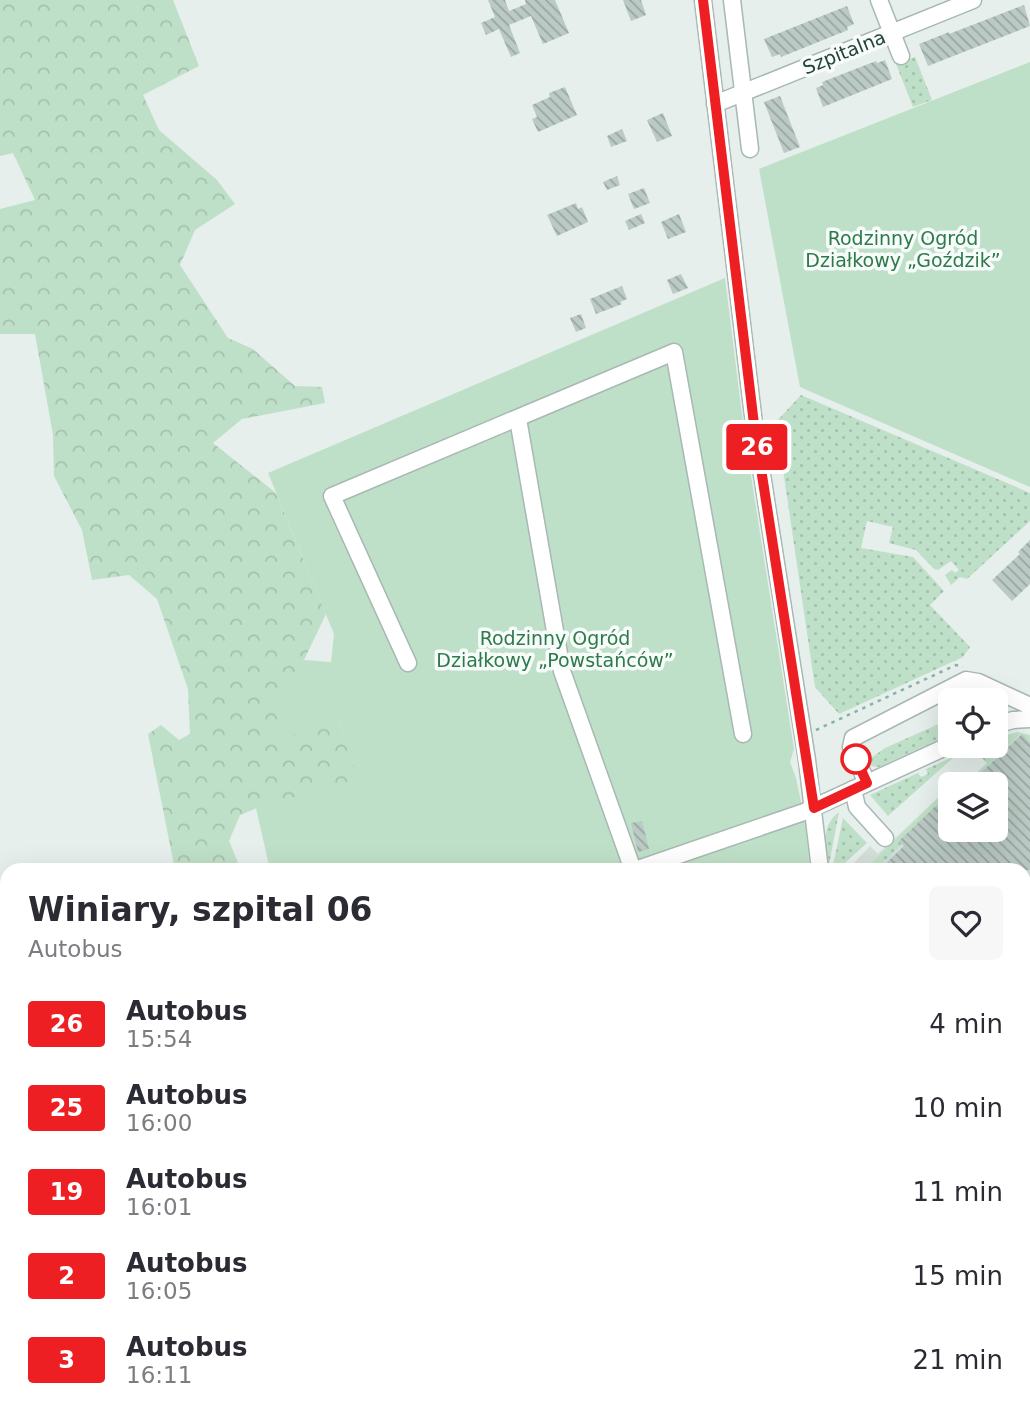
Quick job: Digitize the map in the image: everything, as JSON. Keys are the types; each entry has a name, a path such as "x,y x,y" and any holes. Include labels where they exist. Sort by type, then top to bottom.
{"street":[{"path":"703,0 754,424 814,808 819,863"},
{"path":"732,0 750,149"},
{"path":"879,0 901,56"},
{"name":"Szpitalna","path":"715,104 973,0"},
{"path":"408,663 332,496 674,352 743,734"},
{"path":"519,419 562,671 631,863"},
{"path":"885,838 857,807 860,786 851,747 853,738 966,680 978,682 1030,706"},
{"path":"1008,721 1030,719"},
{"path":"655,863 779,822 938,750"}],"path":[{"path":"810,732 956,665 969,669"}],"shaded area":[{"path":"1022,734 1030,743 1030,863 854,863 870,846 878,854 938,798 938,842 1008,842 1008,772 982,772 997,758 1008,758 1008,747"}],"green space":[{"path":"0,0 173,0 199,66 143,95 159,130 217,180 235,204 195,230 180,265 228,338 253,349 295,386 322,387 325,403 242,419 213,443 276,493 326,614 304,660 305,682 270,695 338,720 359,780 240,815 229,841 238,863 174,863 148,734 161,725 179,740 190,734 188,689 157,599 129,575 92,580 82,530 54,476 53,435 35,334 0,334 0,209 35,200 13,153 0,156"},
{"path":"915,57 932,100 913,107 896,64"},
{"name":"Rodzinny Ogród Działkowy „Goździk”","path":"1030,62 1030,487 800,387 759,169"},
{"name":"Rodzinny Ogród Działkowy „Powstańców”","path":"725,278 744,431 794,749 790,762 805,821 809,863 268,863 256,808 358,779 338,720 283,738 270,694 304,682 304,660 331,662 334,634 268,473"},
{"path":"801,395 1030,493 1030,521 967,579 960,577 951,585 945,575 952,570 955,573 959,570 951,561 938,570 934,569 916,550 889,543 893,527 867,521 861,548 913,557 944,591 930,605 970,647 963,657 839,714 815,687 776,422"},
{"path":"938,724 938,740 879,767 871,766 871,758 885,748"},
{"path":"1017,732 1030,735 1030,743 1021,734 1008,746 1008,735"},
{"path":"953,758 888,816 870,795 918,773 921,777 928,774 926,769"},
{"path":"982,758 996,758 981,772 978,772 987,763"},
{"path":"938,798 938,807 900,842 902,844 882,863 871,863"},
{"path":"839,812 829,863 827,863 825,838 833,818"},
{"path":"843,818 867,843 845,863 833,863"}],"building":[{"path":"488,0 505,0 509,11 526,4 525,0 555,0 569,33 543,44 531,16 509,25 520,53 511,57 499,29 486,35 481,23 495,17"},
{"path":"623,0 641,0 646,15 631,21"},
{"path":"1024,5 1030,26 928,66 919,44"},
{"path":"847,6 854,24 847,27 848,30 781,57 780,54 772,57 764,39"},
{"path":"885,60 892,79 823,107 816,88 823,85 822,82"},
{"path":"565,87 577,115 538,132 532,119 537,117 532,105 550,97 549,93"},
{"path":"780,96 800,147 784,153 764,102"},
{"path":"663,113 672,136 657,142 647,120"},
{"path":"622,129 627,141 611,147 607,136"},
{"path":"617,176 620,185 607,190 603,182"},
{"path":"644,188 650,203 634,209 628,194"},
{"path":"576,203 578,209 582,207 588,222 557,236 547,215"},
{"path":"641,214 645,223 629,230 625,221"},
{"path":"679,214 686,232 668,239 661,222"},
{"path":"681,274 688,288 673,294 667,280"},
{"path":"622,286 627,299 620,302 622,304 596,314 590,299"},
{"path":"581,314 586,328 576,332 570,318"},
{"path":"1030,540 1030,584 1012,601 992,580 1020,554 1018,552"},
{"path":"1022,734 1030,743 1030,863 886,863 904,846 899,841 937,805 938,842 1008,842 1008,772 982,772 997,758 1008,758 1008,747"},
{"path":"642,821 649,849 638,852 631,823"}],"bus line":[{"name":"26","path":"703,0 754,424 814,808 867,783 856,759"}]}
